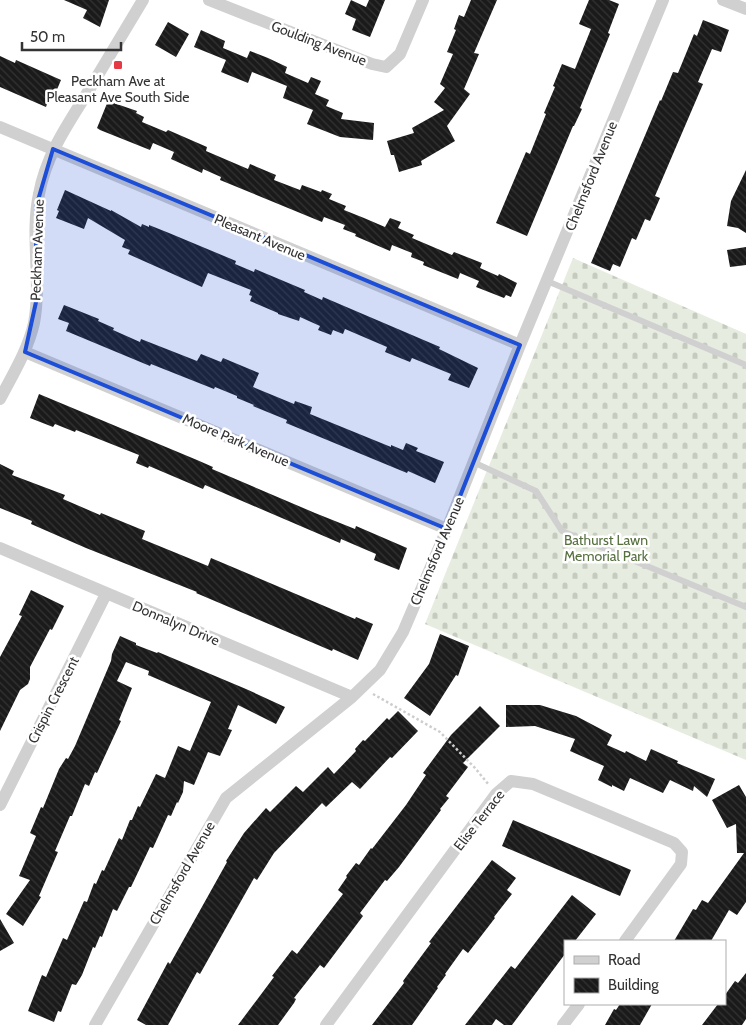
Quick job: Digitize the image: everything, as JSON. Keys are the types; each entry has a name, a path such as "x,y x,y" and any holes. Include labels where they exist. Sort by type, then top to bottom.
{"street":[{"name":"Peckham Avenue","path":"0,399 25,352 34,323 36,302 36,208 43,177 53,149 142,0"},
{"name":"Goulding Avenue","path":"209,0 372,64 386,67 400,54 423,0"},
{"name":"Chelmsford Avenue","path":"95,1025 226,798 352,697 380,670 403,632 447,529 520,345 663,0"},
{"path":"723,0 746,9"},
{"name":"Pleasant Avenue","path":"0,127 520,345"},
{"name":"Moore Park Avenue","path":"25,352 447,529"},
{"name":"Donnalyn Drive","path":"0,548 352,697"},
{"name":"Crispin Crescent","path":"0,805 106,594"},
{"name":"Elise Terrace","path":"326,1025 496,794 511,781 533,784 674,843 682,852 682,864 626,940"},
{"path":"563,1025 578,1005"}],"lane":[{"path":"547,281 746,365"},
{"path":"473,462 536,492 562,531 746,607"}],"path":[{"path":"362,687 440,732 476,768 496,794"}],"highlighted area":[{"path":"53,149 315,260 520,345 447,529 25,352 36,302 36,207"}],"green space":[{"name":"Bathurst Lawn Memorial Park","path":"573,258 746,334 746,760 425,624"}],"building":[{"path":"64,0 109,0 100,27 83,18 87,10"},
{"path":"351,0 366,7 369,0 385,0 370,37 352,30 356,19 345,14"},
{"path":"471,0 497,0 474,53 479,54 464,89 470,94 447,126 455,141 421,161 422,165 399,172 387,141 414,133 412,128 444,110 434,102 445,88 440,84 453,54 447,52 456,30 454,29 459,15 464,17"},
{"path":"589,0 609,0 619,4 608,33 610,34 580,108 582,109 573,126 527,236 496,223 526,152 530,154 546,114 544,113 562,64 575,69 591,29 579,24"},
{"path":"703,20 729,30 721,52 712,49 698,82 703,84 655,196 660,198 650,221 645,219 636,240 632,238 620,267 613,264 610,271 591,263 660,100 673,72 678,73 694,34 697,36"},
{"path":"168,22 189,34 176,57 155,45"},
{"path":"201,30 225,41 223,48 247,58 250,51 268,58 287,67 285,73 308,83 311,77 321,81 315,94 329,100 326,106 343,113 341,119 374,123 373,140 340,137 307,124 313,110 283,98 287,86 252,72 248,83 221,72 226,60 194,47"},
{"path":"0,56 15,63 16,60 61,80 53,99 49,98 46,107 0,87"},
{"path":"108,101 137,111 136,113 144,117 142,122 166,132 168,130 207,147 206,151 248,169 250,164 276,175 274,180 300,190 302,185 332,194 329,199 346,206 344,210 385,227 390,218 401,222 398,228 414,235 412,238 452,255 454,252 482,263 480,268 498,276 499,274 517,283 511,297 506,295 504,298 476,287 479,281 460,273 458,279 423,265 424,262 411,257 412,253 392,245 390,251 355,236 356,234 343,229 345,225 324,217 322,222 220,180 221,177 203,169 202,173 171,159 174,152 153,143 150,150 100,130 97,128"},
{"path":"746,170 746,233 738,228 727,226 731,201"},
{"path":"65,190 111,210 141,227 142,224 149,227 149,225 169,233 236,261 235,264 254,272 255,269 305,290 304,292 322,300 323,297 440,347 439,349 478,368 469,388 448,380 451,374 412,358 410,362 385,352 387,347 345,329 343,334 333,330 331,335 318,330 320,326 300,317 299,321 278,314 250,301 252,296 249,295 251,290 208,273 202,287 128,254 130,250 122,247 125,240 88,218 84,229 56,218"},
{"path":"746,247 746,265 730,267 727,250"},
{"path":"64,305 99,319 98,321 114,328 113,330 140,342 141,339 197,361 201,354 221,362 223,358 259,373 253,387 294,404 295,401 312,407 310,414 391,447 391,445 403,450 406,443 418,448 416,451 444,462 435,483 286,423 287,420 253,406 237,398 237,396 151,364 150,366 66,331 69,323 58,319"},
{"path":"39,394 197,460 213,467 212,469 315,513 355,529 356,526 407,548 399,570 374,560 376,554 341,539 340,543 205,485 203,489 149,466 148,468 136,463 139,455 76,430 75,432 55,424 53,427 30,418"},
{"path":"0,464 14,471 12,475 65,495 63,499 145,531 142,539 208,566 211,558 355,619 356,617 373,624 358,660 333,649 332,651 197,592 86,548 31,524 32,521 0,508"},
{"path":"31,590 64,606 30,667 28,684 20,690 0,731 0,657 22,616 19,615"},
{"path":"440,634 469,646 458,676 456,675 430,716 404,698 429,664"},
{"path":"120,636 136,643 136,645 158,652 285,707 276,724 238,705 228,729 232,730 220,756 208,752 194,785 184,781 183,792 171,816 168,815 153,848 150,847 117,911 113,909 102,937 100,936 95,948 93,947 76,985 72,984 61,1012 58,1011 54,1022 28,1011 42,975 46,977 63,938 67,940 84,901 87,902 94,883 96,884 102,870 104,871 119,838 122,840 130,820 132,820 138,806 140,807 156,774 165,778 178,746 190,751 211,702 148,675 149,671 126,662 117,681 132,688 119,720 121,721 97,773 95,772 89,786 85,784 72,816 70,816 55,851 58,852 39,896 41,897 23,926 6,914 30,880 19,876 36,836 30,833 41,807 43,808 59,769 66,758 68,759 75,746"},
{"path":"506,705 540,705 576,716 612,735 607,745 625,753 626,751 646,761 651,749 678,761 677,763 715,779 707,797 694,786 693,791 670,780 663,793 630,778 624,791 612,785 612,787 598,780 604,766 570,751 575,739 535,726 506,727"},
{"path":"480,706 500,726 463,763 468,767 446,796 449,798 441,810 399,867 387,881 385,880 360,913 363,916 324,968 320,965 294,998 296,999 294,1003 278,1025 238,1025 292,950 297,954 343,894 338,890 346,876 356,863 359,865 406,805 426,775 423,773 451,735"},
{"path":"398,711 418,731 360,789 352,782 326,807 322,803 274,853 257,880 254,878 200,974 197,972 168,1025 146,1025 137,1020 168,962 170,964 226,861 244,833 266,808 270,812 296,786 303,792 328,767 334,774 356,751 355,749 363,740 365,741 387,718 389,720"},
{"path":"739,785 746,797 746,902 737,915 729,910 712,940 675,940 693,909 696,910 702,900 708,903 744,853 737,853 736,824 727,828 712,800"},
{"path":"513,820 631,870 620,896 502,846"},
{"path":"492,860 516,878 507,890 512,894 495,918 468,953 463,949 412,1025 372,1025 404,983 403,981 431,943 429,942"},
{"path":"572,895 596,914 576,940 564,940 564,955 512,1025 504,1025 496,1019 492,1025 465,1025 511,966 515,969"},
{"path":"0,919 14,943 0,951"},
{"path":"746,973 746,1019 742,1025 702,1025 717,1005 726,1005 726,994 735,981 738,983"},
{"path":"619,1005 651,1005 640,1025 605,1025 614,1009 616,1010"}],"place":[{"name":"Peckham Ave at Pleasant Ave South Side","path":"118,65"}]}
